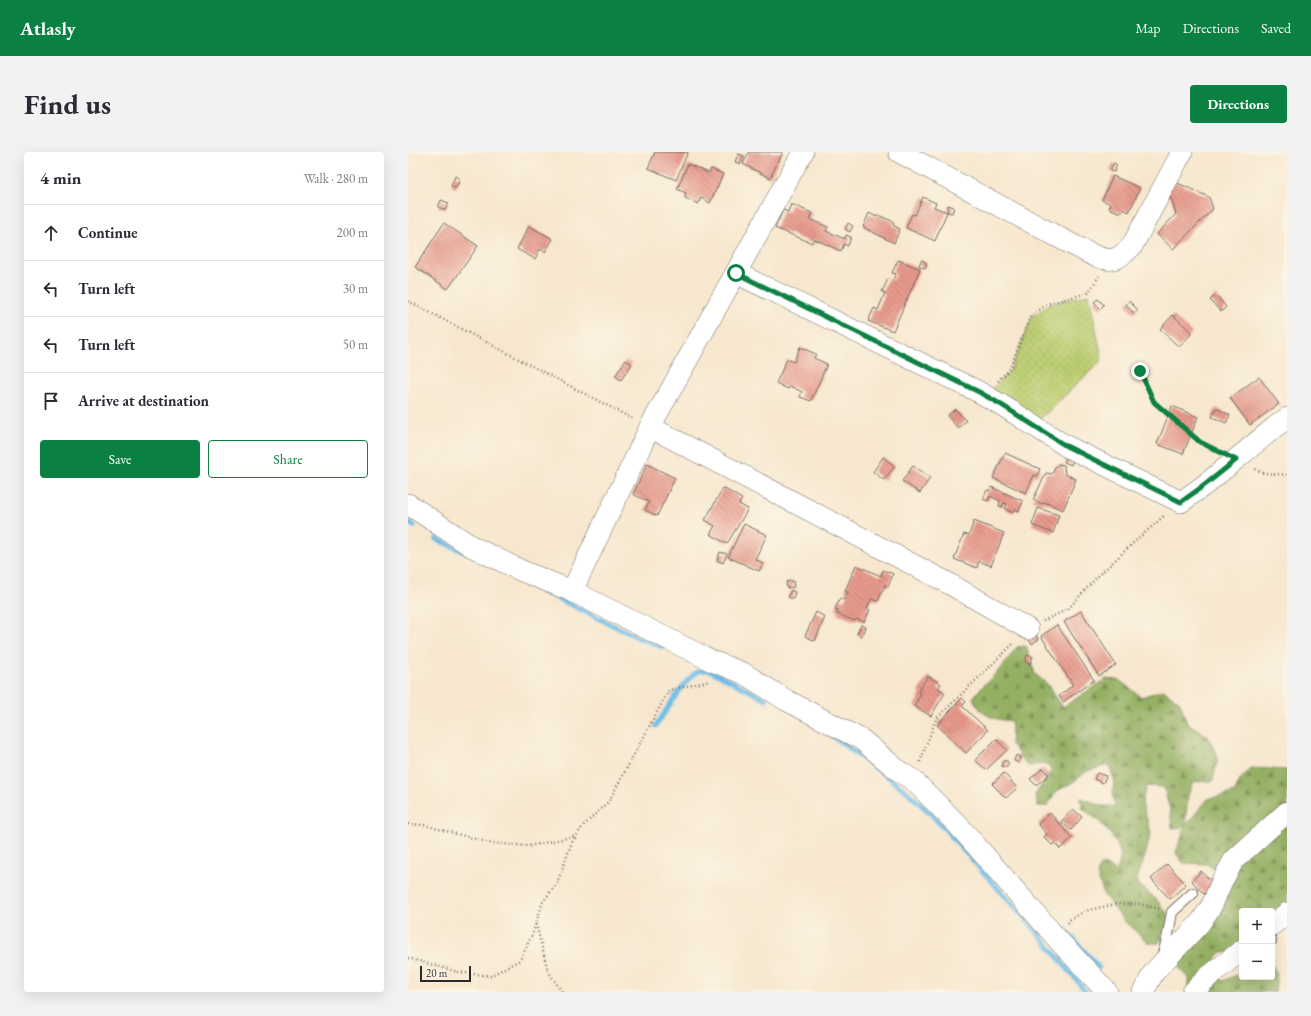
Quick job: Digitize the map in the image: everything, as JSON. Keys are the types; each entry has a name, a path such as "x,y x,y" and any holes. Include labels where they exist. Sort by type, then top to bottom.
{"street":[{"path":"572,591 650,427 803,152"},
{"path":"899,152 1073,245 1100,258 1114,259 1124,254 1132,246 1182,152"},
{"path":"736,273 979,392 1066,446 1181,502 1206,484 1275,426 1287,418"},
{"path":"650,427 948,583 1028,629"},
{"path":"408,504 471,546 522,571 572,591 712,661 743,674 786,700 862,740 900,772 913,780 958,825 1060,942 1107,992"},
{"path":"1143,992 1154,972 1200,923 1212,905 1222,881 1234,860 1287,812"},
{"path":"1275,923 1287,913"},
{"path":"1193,992 1208,977 1239,952"}],"lane":[{"path":"1159,966 1167,940 1172,912 1193,893"}],"path":[{"path":"979,392 988,391 1010,370 1031,316 1047,304 1088,293 1105,267 1114,259"},
{"path":"408,301 650,427"},
{"path":"1140,371 1154,402 1200,442 1263,473 1287,475"},
{"path":"408,958 458,972 490,976 520,960 532,935 543,902 557,883 572,842 584,825 610,801 669,690 714,680"},
{"path":"408,824 424,825 490,843 513,845 529,846 576,836"},
{"path":"1060,942 1069,920 1085,911 1116,904 1139,904 1172,912"},
{"path":"536,924 548,972 562,992"}],"green space":[{"path":"1089,294 1102,360 1038,421 989,392 1010,371 1032,317 1048,305"},
{"path":"1026,646 1035,674 1047,684 1063,707 1106,679 1119,680 1141,697 1163,690 1180,702 1187,723 1208,736 1218,758 1213,781 1193,782 1188,796 1185,826 1208,799 1235,792 1240,780 1251,768 1287,770 1287,904 1275,914 1275,908 1239,908 1239,953 1221,952 1208,968 1223,981 1239,974 1239,980 1275,980 1275,970 1277,974 1275,992 1189,992 1189,978 1172,960 1220,872 1206,864 1183,863 1176,853 1185,827 1172,828 1170,809 1164,787 1146,786 1142,804 1151,832 1136,882 1156,899 1177,926 1158,943 1149,943 1124,921 1104,895 1097,874 1101,864 1117,871 1120,860 1118,846 1105,827 1082,808 1081,798 1102,806 1115,806 1113,794 1114,779 1109,765 1087,771 1075,781 1057,791 1047,806 1038,806 1035,795 1052,770 1044,763 1028,766 1011,744 1011,721 988,716 980,709 973,698 1003,666 1017,647"}],"building":[{"path":"655,152 688,152 676,180 648,168"},
{"path":"749,152 783,152 770,178 743,164"},
{"path":"738,154 744,156 740,164 735,162"},
{"path":"1114,163 1117,165 1114,172 1110,171"},
{"path":"688,164 709,173 711,169 723,174 710,203 701,198 698,204 685,198 686,193 677,189"},
{"path":"455,176 460,179 456,188 451,186"},
{"path":"1113,176 1140,188 1129,212 1123,209 1121,213 1109,208 1111,204 1102,200"},
{"path":"1173,181 1209,197 1213,209 1173,249 1157,234 1176,214 1171,198 1165,195"},
{"path":"923,197 936,203 934,207 947,212 935,241 906,228 912,214 915,215"},
{"path":"441,200 449,203 445,210 438,207"},
{"path":"791,204 812,213 809,219 828,227 826,231 845,239 846,235 851,237 848,246 844,244 841,251 814,239 812,243 775,228 783,210 788,212"},
{"path":"948,205 954,207 952,213 947,212"},
{"path":"869,213 894,222 893,225 900,229 894,243 863,227"},
{"path":"444,223 478,246 448,289 415,267"},
{"path":"848,223 853,226 850,232 845,229"},
{"path":"529,226 553,239 545,252 540,249 535,259 517,249"},
{"path":"898,260 920,269 893,331 868,321 874,308 878,310 885,293 882,292 888,279 893,280 896,274 892,273"},
{"path":"921,260 927,263 925,268 919,266"},
{"path":"1216,295 1226,307 1221,312 1210,300"},
{"path":"1098,299 1104,305 1100,309 1094,302"},
{"path":"1129,301 1138,310 1134,313 1126,305"},
{"path":"1173,315 1192,333 1179,347 1160,329"},
{"path":"800,347 816,354 814,358 827,364 811,401 800,397 802,392 790,386 788,389 776,383 787,359 794,362"},
{"path":"626,360 632,364 621,380 615,376"},
{"path":"1259,377 1279,404 1250,425 1230,398"},
{"path":"1172,406 1198,417 1183,454 1157,444"},
{"path":"1216,408 1230,415 1226,423 1212,417"},
{"path":"955,409 966,421 958,428 947,416"},
{"path":"1005,453 1040,469 1037,476 1034,475 1026,493 993,478"},
{"path":"1069,453 1075,456 1071,465 1064,462"},
{"path":"883,457 895,466 884,480 873,472"},
{"path":"647,464 675,478 657,516 645,510 649,502 633,494"},
{"path":"1059,464 1064,465 1065,474 1076,479 1063,510 1044,502 1043,504 1033,500 1046,473 1053,473 1055,467"},
{"path":"913,466 930,478 920,493 902,481"},
{"path":"991,487 1023,501 1019,511 1014,509 1013,513 1005,509 1007,504 1004,503 1002,507 999,506 1000,501 990,496 988,501 983,499 987,490 989,491"},
{"path":"723,488 742,499 739,504 748,509 727,544 710,534 715,526 705,520"},
{"path":"1038,508 1059,515 1053,533 1032,525"},
{"path":"974,521 1004,533 991,566 979,561 977,568 954,559 964,534 969,535"},
{"path":"744,524 767,535 755,559 763,563 759,571 728,557"},
{"path":"720,552 727,554 723,563 717,560"},
{"path":"856,565 881,576 883,570 893,574 888,587 885,585 878,601 871,599 867,609 870,610 864,622 856,619 855,621 837,614 838,610 835,609 840,598 844,600 848,592 845,591"},
{"path":"793,581 794,587 787,588 786,582"},
{"path":"791,590 795,592 793,599 788,597"},
{"path":"1081,611 1116,665 1099,676 1064,622"},
{"path":"816,612 825,617 815,641 805,636"},
{"path":"861,625 866,627 862,636 857,634"},
{"path":"1057,625 1094,680 1063,702 1059,696 1073,685 1041,636"},
{"path":"1035,634 1039,639 1032,644 1028,639"},
{"path":"1027,655 1033,657 1030,664 1025,662"},
{"path":"928,676 941,684 938,688 945,693 931,716 914,706 921,694 918,692"},
{"path":"962,698 966,702 962,706 988,730 966,753 937,725"},
{"path":"996,739 1007,750 986,770 975,760"},
{"path":"1016,755 1021,757 1019,763 1014,761"},
{"path":"1005,760 1008,761 1008,767 1005,768 1002,767 1001,764 1002,761"},
{"path":"1043,768 1049,775 1036,785 1030,779"},
{"path":"1004,773 1017,788 1006,798 992,784"},
{"path":"1097,773 1106,776 1103,783 1094,779"},
{"path":"1073,809 1082,817 1071,830 1061,822"},
{"path":"1050,813 1072,838 1060,849 1055,843 1052,845 1044,837 1047,834 1038,824"},
{"path":"1167,864 1186,884 1170,899 1151,879"},
{"path":"1201,871 1214,884 1204,894 1192,881"},
{"path":"1275,935 1277,941 1275,944"}],"waterway":[{"path":"408,522 414,526"},
{"path":"436,539 462,551"},
{"path":"528,584 641,639 662,647"},
{"path":"656,726 688,680 699,671 709,670 766,699"},
{"path":"831,735 905,790 931,814 1038,933 1086,992"},
{"path":"1065,929 1099,968"}],"route":[{"path":"736,273 979,392 1066,446 1181,502 1236,460 1200,442 1154,402 1140,371"}]}
